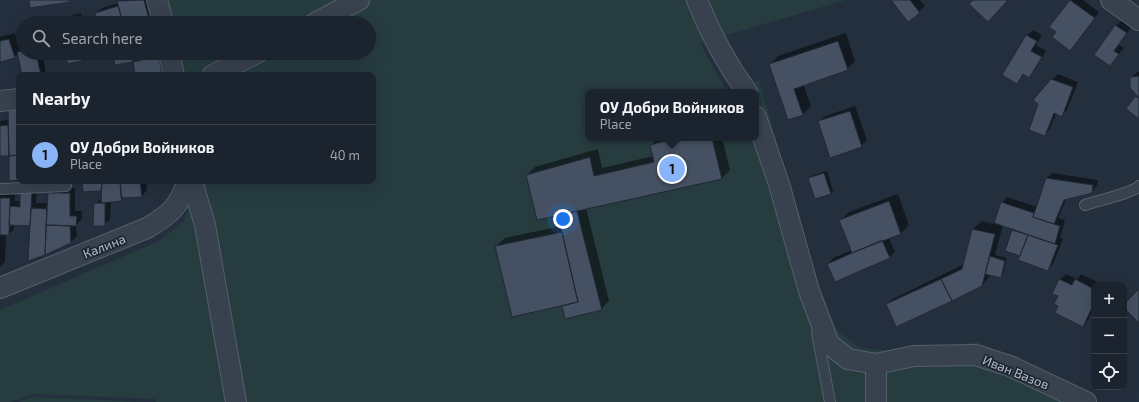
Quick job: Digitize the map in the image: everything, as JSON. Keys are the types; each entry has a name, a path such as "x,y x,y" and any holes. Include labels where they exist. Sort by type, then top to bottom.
{"street":[{"path":"157,0 161,16"},
{"path":"328,16 359,0"},
{"path":"697,0 707,27 724,59 745,89"},
{"path":"1111,0 1139,20"},
{"path":"171,60 173,72"},
{"path":"219,72 242,60"},
{"path":"0,101 16,99"},
{"path":"759,126 779,184 809,291"},
{"name":"Калина","path":"0,288 147,228 167,216 182,198 186,184"},
{"path":"193,184 205,225 236,402"},
{"name":"Иван Вазов","path":"809,291 829,344 848,359 876,364 914,356 975,355 1010,366 1086,402"},
{"path":"876,364 876,402"}],"lane":[{"path":"0,189 66,186"},
{"path":"1085,205 1126,193 1136,189 1139,186"},
{"path":"809,291 830,402"}],"green space":[{"path":"164,0 846,0 700,43 725,89 585,89 585,141 759,141 759,89 742,89 759,80 821,297 837,330 860,348 892,351 978,342 1077,389 1070,402 156,402 156,399 32,394 11,402 0,402 0,310 159,241 184,221 196,184 376,184 376,72 182,72 179,60 376,60 376,16 168,16"},
{"path":"32,397 148,402 19,402"}],"building":[{"path":"29,0 69,0 70,2 30,8"},
{"path":"144,0 148,16 121,16 117,1"},
{"path":"891,0 910,0 920,13 908,22"},
{"path":"973,0 1008,0 988,22 969,4"},
{"path":"1070,0 1095,18 1070,51 1052,37 1056,32 1049,27"},
{"path":"118,6 121,16 96,16 95,13"},
{"path":"1115,25 1127,33 1114,51 1119,54 1110,66 1094,55"},
{"path":"1026,35 1037,41 1031,51 1042,57 1029,78 1023,74 1017,84 1002,75"},
{"path":"9,39 15,58 0,62 0,41"},
{"path":"838,41 848,70 794,89 803,115 788,120 769,64"},
{"path":"19,60 38,60 40,72 21,72"},
{"path":"67,60 86,60 68,64"},
{"path":"114,60 132,60 133,62 115,65"},
{"path":"142,60 160,60 162,72 135,72 133,62"},
{"path":"1139,76 1139,98 1130,88 1130,77"},
{"path":"1051,79 1073,87 1062,117 1054,113 1045,136 1029,130 1038,104 1033,100"},
{"path":"1135,96 1139,98 1139,119 1126,109"},
{"path":"8,109 16,109 16,155 9,156"},
{"path":"850,111 862,147 830,158 818,121"},
{"path":"8,125 9,156 0,156 0,126"},
{"path":"664,141 713,141 722,179 537,220 526,175 590,157 594,176 654,162 650,145"},
{"path":"16,155 16,180 9,181 9,156"},
{"path":"824,173 831,194 815,199 808,178"},
{"path":"1046,178 1093,185 1092,193 1064,200 1054,224 1033,217"},
{"path":"82,184 102,184 101,191 83,192"},
{"path":"102,184 120,184 122,201 101,203"},
{"path":"120,184 140,184 142,197 121,198"},
{"path":"20,192 32,192 30,226 9,225 10,206 20,207"},
{"path":"48,193 70,193 70,216 77,216 76,226 46,225"},
{"path":"0,198 10,198 9,235 0,235"},
{"path":"889,201 901,234 852,253 839,220"},
{"path":"1001,202 1034,213 1033,217 1060,226 1055,244 994,223"},
{"path":"94,203 105,203 105,226 93,226"},
{"path":"31,208 47,209 45,255 28,261"},
{"path":"577,211 602,310 565,319 562,306 578,302 558,216"},
{"path":"46,225 70,226 71,243 45,255"},
{"path":"972,229 995,234 982,286 952,301 941,279 962,269"},
{"path":"1012,230 1028,235 1020,256 1005,251"},
{"path":"562,232 578,302 512,317 495,246"},
{"path":"1028,235 1058,245 1048,271 1018,260"},
{"path":"882,240 890,258 835,282 827,264"},
{"path":"990,256 1005,261 1001,278 985,274"},
{"path":"941,279 952,301 896,327 886,304"},
{"path":"1059,279 1072,285 1075,279 1091,287 1091,310 1083,327 1055,313 1058,306 1054,304 1058,296 1052,294"},
{"path":"1139,289 1139,323 1127,311 1127,301"}],"place":[{"name":"ОУ Добри Войников","path":"672,169"}]}
